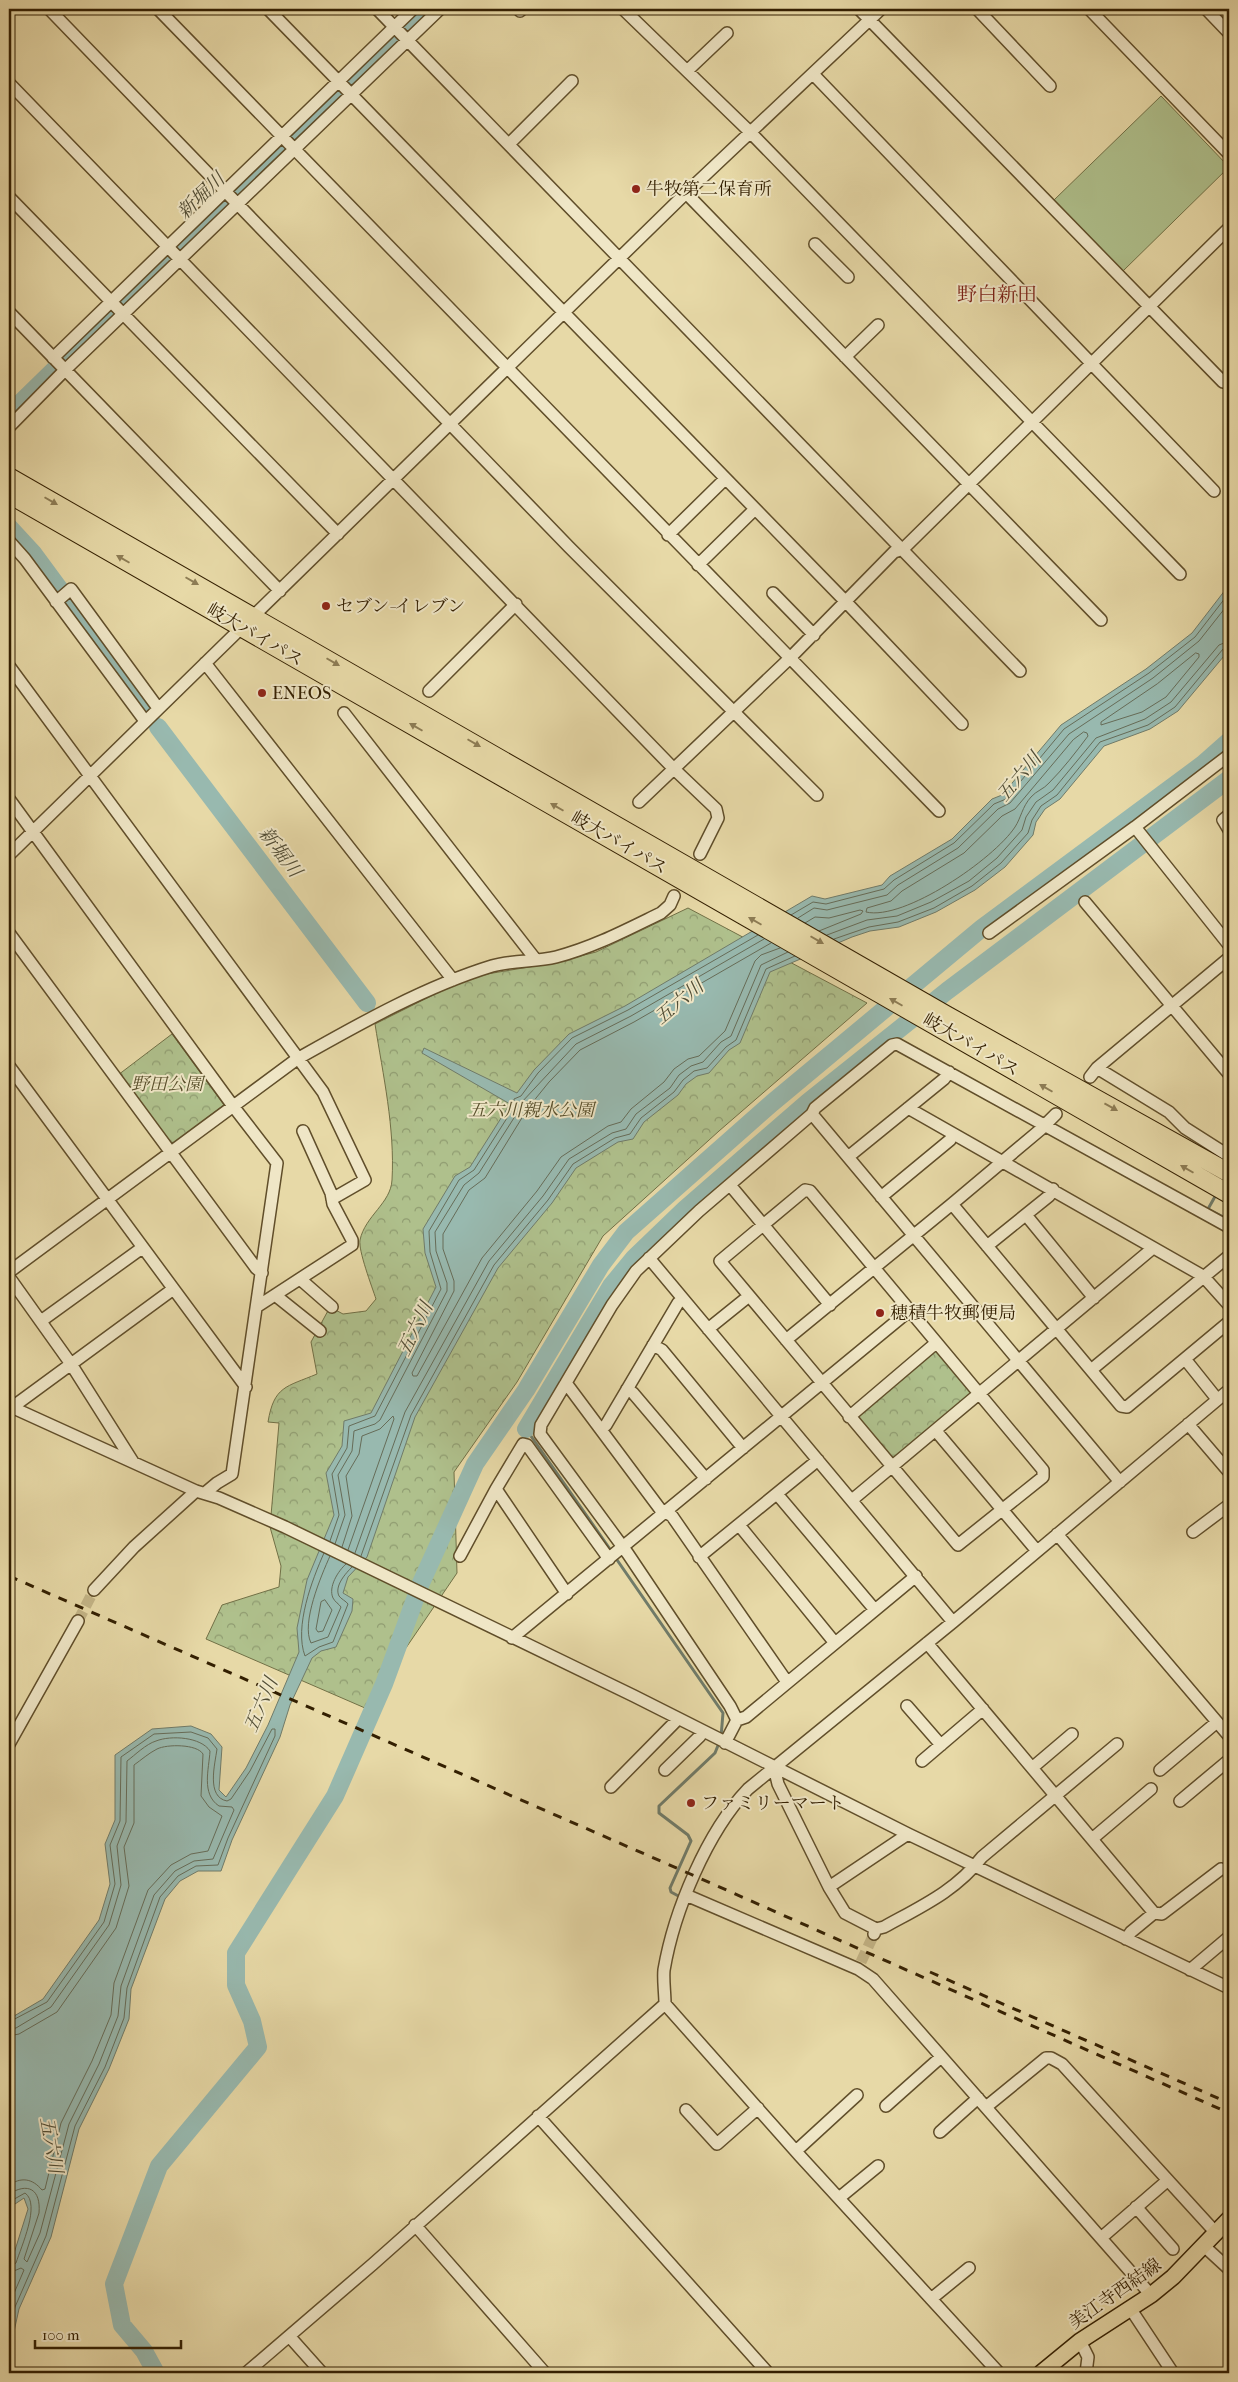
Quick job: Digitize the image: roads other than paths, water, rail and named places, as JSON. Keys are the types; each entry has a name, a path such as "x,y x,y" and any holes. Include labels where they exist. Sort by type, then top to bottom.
{"highway":[{"name":"岐大バイパス","path":"9,477 246,621 942,1021 1229,1194"},
{"name":"岐大バイパス","path":"9,494 246,621"},
{"name":"岐大バイパス","path":"942,1021 1229,1173"}],"main road":[{"name":"美江寺西結線","path":"1041,2373 1080,2341 1151,2295 1173,2277 1229,2220"}],"street":[{"path":"49,9 732,713 817,795"},
{"path":"158,9 668,535 939,811"},
{"path":"268,9 846,602 962,724"},
{"path":"377,9 621,258 1020,671"},
{"path":"9,427 59,364 401,33 413,9"},
{"path":"59,364 401,33 440,9"},
{"path":"623,9 750,132 1180,574"},
{"path":"859,9 1223,382"},
{"path":"9,855 246,621 280,591 393,478 686,193 881,9"},
{"path":"976,9 1050,86"},
{"path":"1089,9 1229,154"},
{"path":"1206,9 1229,33"},
{"path":"688,71 727,34"},
{"path":"813,74 1214,491"},
{"path":"508,144 572,81"},
{"path":"9,83 673,768 716,809 718,818 700,854"},
{"path":"686,193 1101,620"},
{"path":"9,197 338,534"},
{"path":"639,802 814,635 894,552 903,549 1229,228"},
{"path":"815,244 848,277"},
{"path":"9,312 280,591"},
{"path":"845,357 878,325"},
{"path":"668,535 725,478"},
{"path":"698,565 755,509"},
{"path":"9,541 145,721"},
{"path":"56,602 71,589 158,708"},
{"path":"773,593 814,635"},
{"path":"429,691 516,604"},
{"path":"205,663 453,980"},
{"path":"9,666 323,1092 365,1180 332,1199"},
{"path":"344,713 536,960"},
{"path":"989,932 1134,828 1229,755"},
{"path":"9,799 233,1106 277,1163 258,1306 232,1474 201,1492 134,1547 94,1590"},
{"path":"1229,815 1223,820 1229,830"},
{"path":"1134,828 1229,945"},
{"path":"9,1272 297,1059 352,1029 453,980 494,965 536,960 592,947 661,912 670,905 674,896"},
{"path":"1085,902 1229,1074"},
{"path":"9,934 256,1268 262,1273"},
{"path":"1229,958 1094,1073 1169,1112 1185,1128 1229,1156"},
{"path":"737,1720 730,1706 624,1548 540,1434 541,1425 612,1306 636,1271 730,1185 812,1114 815,1108 892,1045 898,1044 1229,1227"},
{"path":"9,1066 172,1290 246,1387"},
{"path":"848,1157 949,1072"},
{"path":"908,1108 1203,1276 1229,1304"},
{"path":"812,1114 1120,1482"},
{"path":"786,1340 914,1236 1045,1126 1056,1114"},
{"path":"258,1306 352,1246 352,1240 303,1131"},
{"path":"881,1197 950,1140 954,1134"},
{"path":"730,1185 830,1305"},
{"path":"987,1246 1049,1196 1053,1189"},
{"path":"805,1190 810,1191 874,1268 1043,1470 1043,1477 1003,1511 958,1545 720,1261 805,1190"},
{"path":"952,1204 1121,1406 1127,1407 1229,1322"},
{"path":"1026,1215 1094,1298"},
{"path":"41,1321 142,1248"},
{"path":"852,1500 1153,1248"},
{"path":"1091,1370 1229,1256"},
{"path":"649,1258 953,1622"},
{"path":"9,1277 70,1364 133,1462"},
{"path":"300,1279 332,1307"},
{"path":"11,1408 172,1290"},
{"path":"275,1295 320,1331"},
{"path":"708,1329 749,1296"},
{"path":"601,1429 606,1425 678,1303 683,1299"},
{"path":"512,1638 624,1548 909,1311"},
{"path":"849,1417 936,1343"},
{"path":"653,1346 662,1350 743,1448"},
{"path":"1185,1359 1217,1399"},
{"path":"566,1383 660,1509 672,1516 787,1682"},
{"path":"627,1389 633,1393 706,1479"},
{"path":"999,2373 796,2151 665,2004 664,1971 686,1895 715,1832 731,1808 774,1768 953,1622 1229,1390"},
{"path":"11,1408 285,1527 908,1834 1229,1988"},
{"path":"1188,1424 1225,1458 1229,1472"},
{"path":"936,1431 1037,1551"},
{"path":"460,1556 523,1444 527,1445 609,1559"},
{"path":"700,1557 818,1460"},
{"path":"496,1489 568,1594"},
{"path":"777,1494 875,1610"},
{"path":"1193,1532 1229,1505"},
{"path":"739,1525 835,1643"},
{"path":"1057,1534 1229,1736"},
{"path":"725,1743 737,1720 746,1717 916,1576"},
{"path":"9,1744 78,1621"},
{"path":"927,1643 1154,1913 1162,1914 1221,1869"},
{"path":"907,1706 941,1745"},
{"path":"922,1761 983,1709"},
{"path":"611,1787 678,1719"},
{"path":"1160,1770 1217,1722"},
{"path":"665,1770 700,1736 702,1731"},
{"path":"1032,1768 1072,1734"},
{"path":"774,1768 778,1784 844,1913 875,1931 937,1898 968,1875 982,1857 1116,1744"},
{"path":"1180,1801 1229,1760"},
{"path":"1092,1839 1151,1789"},
{"path":"830,1887 908,1834"},
{"path":"686,1895 860,1966 1151,2295"},
{"path":"1126,1939 1131,1932 1154,1913"},
{"path":"1190,1970 1229,1937"},
{"path":"246,2373 665,2004"},
{"path":"886,2106 941,2057"},
{"path":"986,2107 1046,2058 1052,2058 1062,2064 1217,2234"},
{"path":"796,2151 857,2095"},
{"path":"940,2132 978,2098"},
{"path":"686,2110 717,2144 758,2108"},
{"path":"538,2116 768,2373"},
{"path":"839,2198 878,2166"},
{"path":"1101,2238 1168,2180"},
{"path":"1136,2208 1173,2249"},
{"path":"415,2225 546,2373"},
{"path":"1204,2246 1229,2269"},
{"path":"931,2299 969,2268"},
{"path":"1130,2308 1172,2373"},
{"path":"289,2336 322,2373"},
{"path":"1080,2341 1088,2357 1086,2373"}],"water":[{"path":"1229,585 1229,650 1178,711 1150,729 1104,746 1060,799 1045,809 1036,822 1033,835 1005,867 975,890 936,912 899,927 870,931 852,937 770,972 740,1043 729,1050 709,1073 697,1076 686,1084 678,1095 644,1122 633,1139 618,1142 576,1168 552,1203 498,1268 415,1417 367,1557 348,1577 343,1593 353,1599 352,1611 336,1647 321,1651 312,1658 290,1705 280,1737 232,1840 221,1871 198,1871 180,1881 165,1899 131,1989 129,2019 109,2069 79,2129 51,2237 19,2309 9,2354 9,2269 28,2209 24,2198 9,2208 9,2019 43,1999 99,1920 110,1884 105,1844 115,1820 115,1755 152,1729 191,1726 211,1734 222,1747 219,1790 226,1797 246,1768 268,1725 299,1652 297,1628 307,1580 334,1515 326,1473 342,1446 344,1421 371,1413 436,1287 425,1253 423,1229 455,1176 470,1167 510,1104 422,1053 424,1048 517,1093 534,1070 569,1034 625,1006 812,896 825,899 882,885 890,876 952,839 992,799 1002,795 1061,725 1146,669 1192,633"}],"waterway":[{"name":"新堀川","path":"9,414 424,9"},
{"name":"新堀川","path":"9,527 33,553 145,705"},
{"name":"新堀川","path":"158,727 367,1003"},
{"name":"五六川","path":"156,2373 144,2351 122,2325 114,2284 159,2166 258,2047 252,2021 236,1985 236,1953 335,1796 384,1684 421,1583 475,1464 526,1390 601,1265 626,1232 772,1103 982,928 1203,764 1229,741"},
{"path":"526,1429 611,1286 634,1258 685,1209 808,1102 947,991 1229,779"},
{"path":"1217,1193 1208,1209 1229,1220"},
{"path":"526,1429 612,1552"},
{"path":"615,1557 723,1713 721,1737"},
{"path":"682,1898 671,1892 670,1888 691,1841 688,1835 659,1813 659,1806 715,1753 719,1743"}],"tunnel":[{"path":"78,1621 94,1590"},
{"path":"861,1962 874,1934"}],"railway":[{"path":"9,1576 688,1873 1229,2113"},
{"path":"930,1972 1229,2103"}],"place":[{"name":"牛牧第二保育所","path":"636,189"},
{"name":"セブン-イレブン","path":"326,606"},
{"name":"ENEOS","path":"262,693"},
{"name":"穂積牛牧郵便局","path":"880,1313"},
{"name":"ファミリーマート","path":"691,1803"}],"district":[{"name":"野白新田","path":"997,294"}],"park label":[{"name":"野田公園","path":"167,1084"},
{"name":"五六川親水公園","path":"531,1110"}]}
